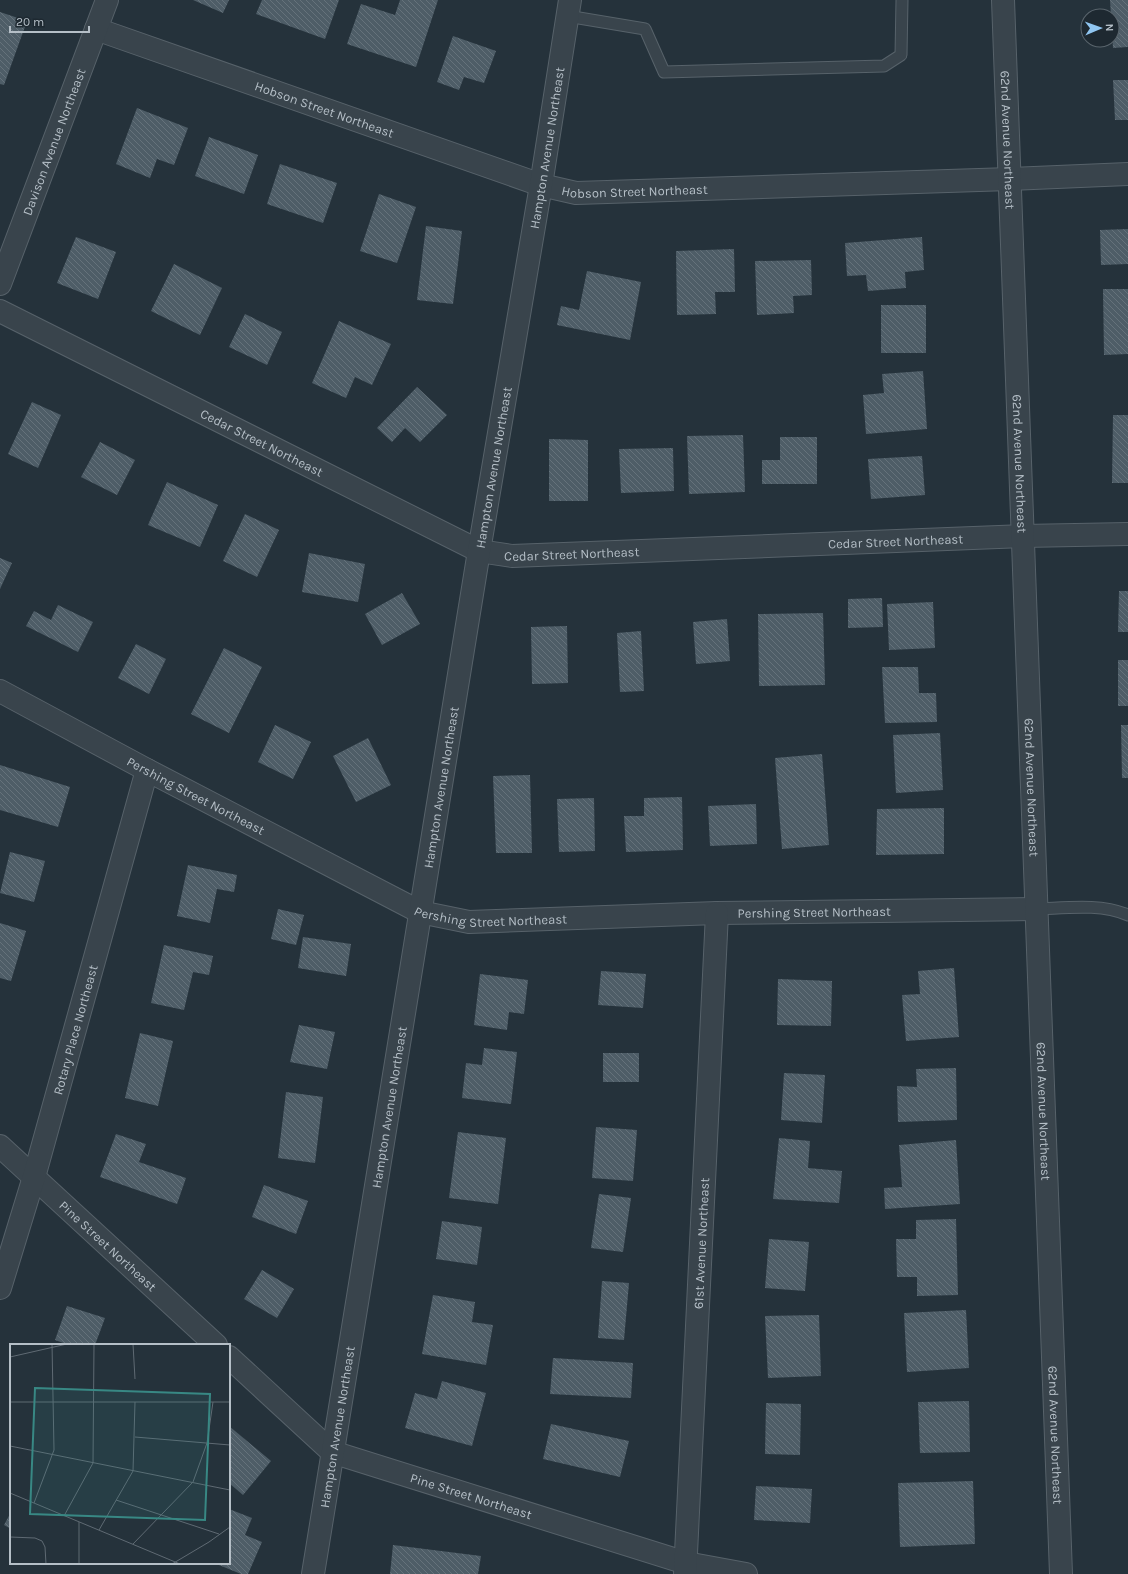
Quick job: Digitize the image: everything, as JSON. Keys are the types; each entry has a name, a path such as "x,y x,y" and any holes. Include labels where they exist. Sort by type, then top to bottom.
{"street":[{"name":"Davison Avenue Northeast","path":"0,284 107,0"},
{"name":"62nd Avenue Northeast","path":"1003,0 1061,1574"},
{"name":"Hampton Avenue Northeast","path":"312,1574 479,551 541,185 568,8"},
{"name":"Hobson Street Northeast","path":"96,29 541,185 576,193 1010,180 1128,174"},
{"name":"Cedar Street Northeast","path":"0,311 479,551 512,556 1023,536 1128,534"},
{"name":"Pershing Street Northeast","path":"0,691 147,770 420,912 470,922 717,913 1036,909"},
{"name":"Rotary Place Northeast","path":"0,1288 34,1177 147,770"},
{"name":"61st Avenue Northeast","path":"686,1568 717,913"},
{"name":"Pine Street Northeast","path":"0,1146 215,1344"},
{"name":"Pine Street Northeast","path":"230,1358 332,1452 686,1568 746,1574"}],"lane":[{"path":"568,8 645,29 664,72 884,66 901,55 902,0"},
{"path":"1036,909 1090,908 1121,912 1128,915"}],"building":[{"path":"193,0 229,0 223,13"},
{"path":"262,0 339,0 325,39 256,14"},
{"path":"400,0 438,0 416,67 347,44 361,4 395,15"},
{"path":"1110,0 1128,0 1128,47 1120,48 1120,8 1110,8"},
{"path":"0,12 27,21 4,85 0,84"},
{"path":"453,36 496,51 484,83 464,77 459,90 437,82"},
{"path":"1113,80 1128,80 1128,120 1115,120"},
{"path":"137,108 188,128 174,165 157,159 150,178 116,164"},
{"path":"209,137 258,155 244,194 195,176"},
{"path":"280,164 337,183 323,223 267,204"},
{"path":"379,194 416,207 397,263 360,251"},
{"path":"426,226 462,231 453,304 417,300"},
{"path":"1128,229 1128,264 1101,265 1100,230"},
{"path":"76,237 116,252 98,299 57,283"},
{"path":"922,237 924,270 905,272 906,288 868,291 866,275 847,276 845,243"},
{"path":"734,249 735,292 715,292 716,314 677,315 676,251"},
{"path":"811,260 812,295 793,296 794,313 757,315 755,261"},
{"path":"174,264 222,288 200,335 151,311"},
{"path":"587,271 641,282 630,340 557,325 561,306 579,310"},
{"path":"1103,289 1128,289 1128,354 1104,355"},
{"path":"881,305 926,305 926,353 881,353"},
{"path":"245,314 282,332 267,365 229,347"},
{"path":"339,321 391,344 372,385 355,377 346,398 312,383"},
{"path":"923,371 927,429 866,434 863,395 884,393 882,374"},
{"path":"417,387 447,415 420,442 405,428 392,442 377,428"},
{"path":"32,402 61,415 38,468 8,454"},
{"path":"1113,415 1128,415 1128,483 1112,483"},
{"path":"743,435 745,492 689,494 687,436"},
{"path":"780,437 817,437 817,484 762,484 762,460 780,460"},
{"path":"549,439 588,440 588,501 549,501"},
{"path":"100,442 135,460 117,495 81,477"},
{"path":"673,448 674,491 621,493 619,449"},
{"path":"922,456 925,495 871,499 868,459"},
{"path":"167,482 218,505 200,547 148,525"},
{"path":"245,514 279,530 257,577 223,561"},
{"path":"309,553 365,564 358,602 302,592"},
{"path":"0,558 12,563 0,589"},
{"path":"1119,591 1128,591 1128,632 1118,632"},
{"path":"402,593 420,624 382,645 365,614"},
{"path":"882,598 883,627 848,628 848,599"},
{"path":"933,602 935,648 889,650 887,604"},
{"path":"58,605 93,622 78,652 26,626 34,611 51,620"},
{"path":"823,613 825,685 759,686 758,614"},
{"path":"727,619 730,661 696,664 693,622"},
{"path":"567,626 568,683 532,684 531,627"},
{"path":"641,631 644,691 620,692 617,633"},
{"path":"136,644 166,659 149,694 118,678"},
{"path":"224,648 262,667 229,733 191,714"},
{"path":"1118,660 1128,660 1128,706 1118,706"},
{"path":"882,667 918,667 919,693 936,693 937,722 885,723"},
{"path":"275,725 311,742 293,779 258,762"},
{"path":"1121,725 1128,725 1128,778 1122,778"},
{"path":"940,733 943,790 896,793 893,735"},
{"path":"368,738 391,785 356,802 333,756"},
{"path":"822,754 829,845 782,849 775,758"},
{"path":"0,765 70,787 58,827 0,810"},
{"path":"530,775 532,853 496,853 493,776"},
{"path":"682,797 683,850 626,852 624,816 644,816 644,798"},
{"path":"594,798 595,851 559,852 557,799"},
{"path":"756,804 757,844 710,846 708,806"},
{"path":"944,808 944,854 876,855 877,809"},
{"path":"10,852 45,861 34,902 0,893"},
{"path":"188,865 237,875 234,892 217,889 210,923 177,916"},
{"path":"278,909 304,915 296,945 271,939"},
{"path":"0,923 26,931 11,981 0,978"},
{"path":"303,937 351,944 346,976 298,968"},
{"path":"164,945 213,956 209,975 193,972 184,1010 151,1003"},
{"path":"954,968 959,1037 906,1041 902,995 920,994 918,971"},
{"path":"601,971 646,974 643,1008 598,1005"},
{"path":"480,974 528,980 524,1014 509,1012 507,1030 474,1025"},
{"path":"778,979 832,981 831,1026 777,1025"},
{"path":"299,1025 335,1032 327,1069 290,1062"},
{"path":"140,1033 173,1041 158,1106 125,1098"},
{"path":"484,1048 517,1052 511,1104 462,1098 466,1063 482,1065"},
{"path":"603,1053 639,1053 639,1082 603,1082"},
{"path":"956,1068 957,1120 898,1122 897,1086 917,1087 916,1069"},
{"path":"784,1073 825,1075 822,1123 781,1120"},
{"path":"286,1092 323,1097 315,1163 278,1158"},
{"path":"596,1127 637,1130 633,1181 592,1178"},
{"path":"458,1132 506,1138 498,1204 449,1198"},
{"path":"116,1134 146,1144 139,1162 186,1178 177,1204 100,1177"},
{"path":"779,1138 810,1141 808,1168 842,1171 839,1203 773,1199"},
{"path":"956,1140 960,1204 885,1209 884,1188 902,1187 899,1145"},
{"path":"264,1185 308,1201 296,1234 252,1217"},
{"path":"599,1194 631,1198 623,1252 591,1248"},
{"path":"956,1219 958,1295 917,1296 917,1277 897,1277 896,1239 916,1239 916,1220"},
{"path":"442,1221 482,1227 477,1265 436,1259"},
{"path":"769,1239 809,1242 805,1291 765,1288"},
{"path":"262,1270 294,1289 277,1318 244,1299"},
{"path":"602,1281 629,1283 624,1340 598,1338"},
{"path":"433,1295 475,1302 472,1322 493,1325 486,1365 422,1354"},
{"path":"67,1306 105,1318 95,1344 66,1344 55,1340"},
{"path":"966,1310 969,1368 907,1372 904,1313"},
{"path":"819,1315 821,1376 768,1378 765,1316"},
{"path":"553,1358 633,1363 631,1398 550,1394"},
{"path":"442,1381 486,1393 472,1446 405,1428 415,1393 437,1399"},
{"path":"969,1401 970,1452 920,1453 918,1402"},
{"path":"766,1403 801,1404 800,1455 765,1454"},
{"path":"551,1424 629,1441 620,1477 543,1459"},
{"path":"230,1427 271,1461 243,1495 230,1484"},
{"path":"973,1481 975,1544 900,1547 898,1483"},
{"path":"756,1486 812,1489 810,1523 754,1520"},
{"path":"230,1509 252,1518 245,1535 262,1542 248,1574 241,1574 216,1564 230,1564"},
{"path":"10,1514 10,1528 4,1525"},
{"path":"393,1545 481,1556 478,1574 390,1574"}]}
